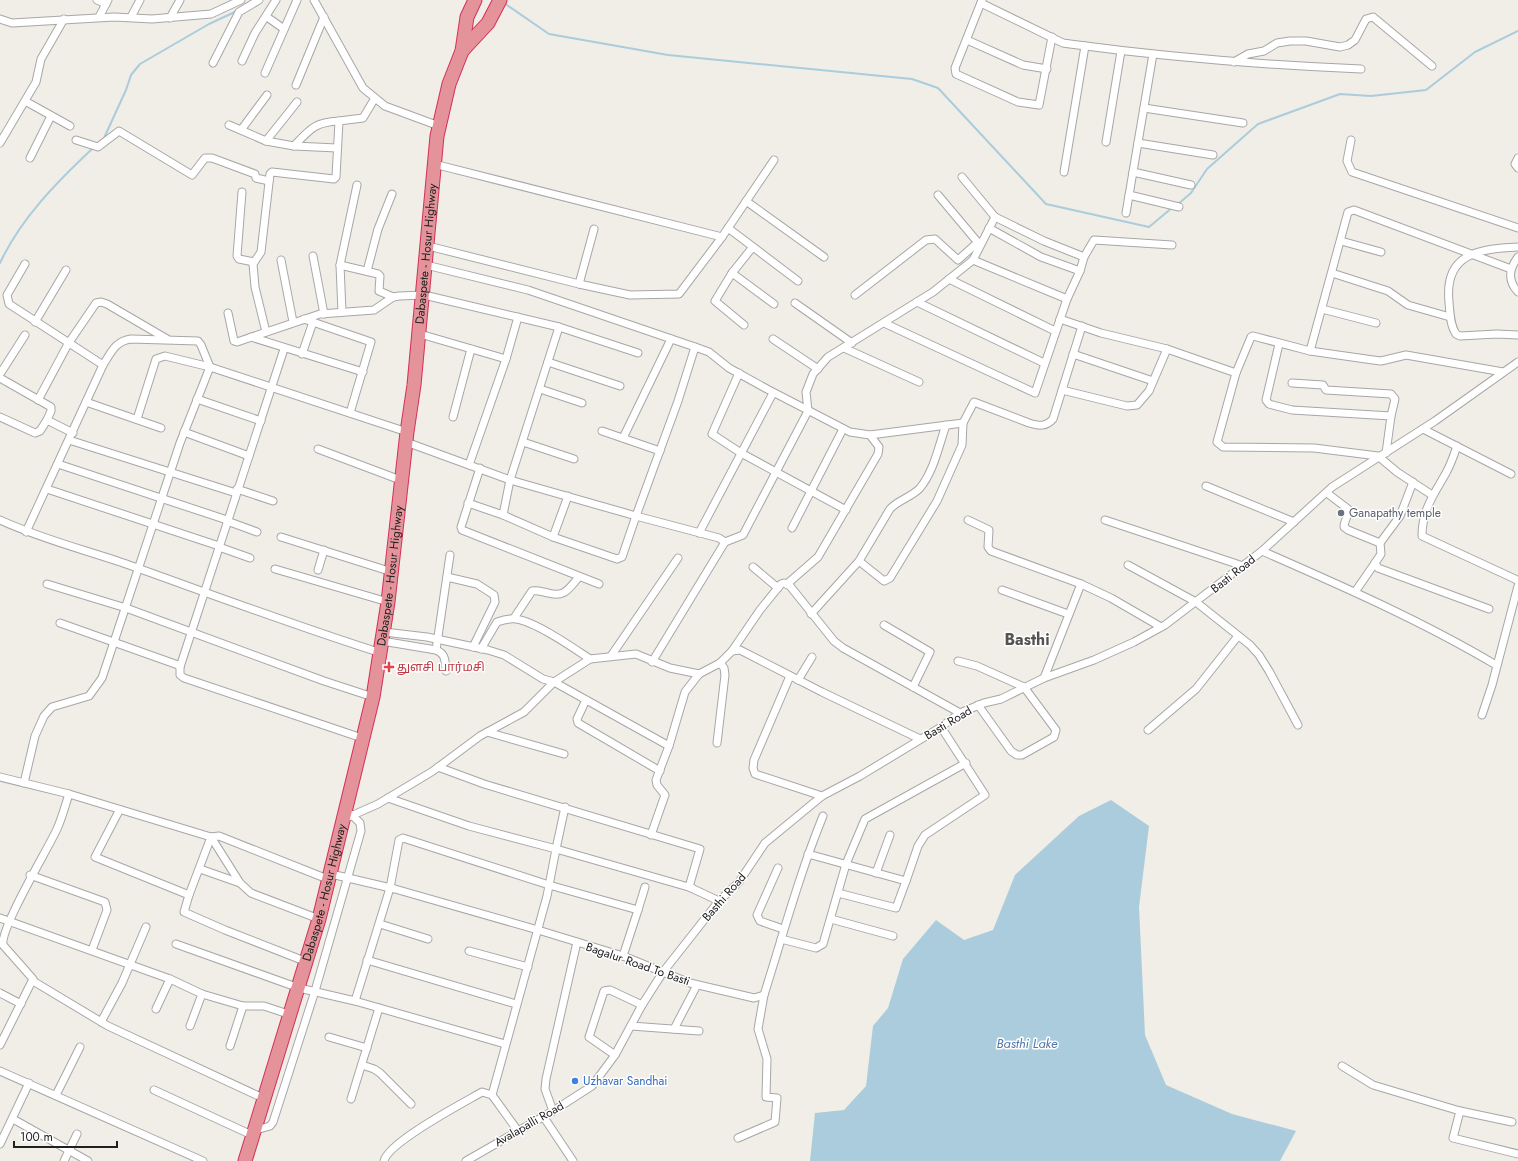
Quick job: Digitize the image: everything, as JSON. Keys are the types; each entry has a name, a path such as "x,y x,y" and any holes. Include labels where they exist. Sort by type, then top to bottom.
{"highway":[{"name":"Dabaspete - Hosur Highway","path":"245,1161 255,1133 307,962 348,817 362,738 372,697 392,572 406,437 420,334 434,164 439,126 449,84 462,51 467,17 475,0"},
{"name":"Dabaspete - Hosur Highway","path":"462,51 488,23 498,2"}],"street":[{"path":"97,0 107,2 99,17"},
{"path":"131,16 140,0"},
{"path":"170,18 180,0"},
{"path":"213,63 239,12 259,0"},
{"path":"242,61 254,33 276,0"},
{"path":"265,73 297,0"},
{"path":"314,0 363,88 385,106 439,126"},
{"path":"0,19 12,23 99,17 131,16 152,19 170,18 211,14 236,1"},
{"path":"1052,37 1039,105 1018,102 956,74 956,68 981,2 1052,37 1063,43 1234,62 1361,69"},
{"path":"266,16 284,29"},
{"path":"296,85 324,17"},
{"path":"1234,62 1248,54 1264,51 1277,43 1290,41 1306,41 1340,47 1348,45 1355,40 1366,19 1373,17 1432,66"},
{"path":"0,143 36,82 41,59 64,19"},
{"path":"967,40 1023,65 1046,69"},
{"path":"1064,172 1085,46"},
{"path":"1106,142 1121,50"},
{"path":"1126,213 1153,54"},
{"path":"241,130 267,95"},
{"path":"294,146 315,125 324,122 363,118 375,98"},
{"path":"25,101 70,126"},
{"path":"266,141 297,102"},
{"path":"1144,108 1243,122"},
{"path":"30,158 52,116"},
{"path":"266,332 255,287 254,262 261,252 269,181 272,172 334,179 336,177 339,121"},
{"path":"229,125 266,141 294,146 337,148"},
{"path":"76,140 98,147 119,131 192,175 205,158 212,158 255,174 256,178 269,181"},
{"path":"1351,140 1347,161 1352,172 1518,228"},
{"path":"1138,143 1213,155"},
{"path":"1518,158 1515,164 1518,168"},
{"path":"428,246 630,295 679,294 722,237 774,160"},
{"path":"434,164 722,237"},
{"path":"1133,172 1191,185"},
{"path":"962,177 995,217 1044,241 1084,257"},
{"path":"342,312 340,265 357,185"},
{"path":"242,192 237,256 239,259 254,262"},
{"path":"367,271 378,229 392,194"},
{"path":"938,195 979,244"},
{"path":"1129,195 1179,207"},
{"path":"746,201 824,257"},
{"path":"1310,351 1348,212 1354,210 1511,269"},
{"path":"652,662 725,542 743,535 777,473 808,410 806,392 813,374 828,357 917,302 973,260 979,244 995,217"},
{"path":"728,228 752,248 798,281"},
{"path":"989,228 1042,257 1080,271"},
{"path":"580,284 594,229"},
{"path":"855,296 926,240 935,239 958,260 979,244"},
{"path":"884,323 1035,393 1055,331 1080,271 1084,257 1094,240 1172,245"},
{"path":"1341,241 1381,252"},
{"path":"1518,247 1488,248 1473,254 1457,265 1449,279 1447,287 1453,330 1460,336 1497,334 1518,335"},
{"path":"744,325 714,301 732,273 752,248"},
{"path":"313,256 324,314"},
{"path":"1518,257 1511,269 1510,282 1518,292"},
{"path":"281,260 293,322"},
{"path":"973,260 1067,300"},
{"path":"25,264 6,295 6,299 9,304 68,344 103,365"},
{"path":"340,265 367,271 380,276 379,291 393,297 424,296 518,317 559,327 638,353"},
{"path":"426,265 528,290 709,352 729,368 850,432 870,435 963,423"},
{"path":"35,322 66,270"},
{"path":"732,273 774,304"},
{"path":"1332,273 1388,291 1408,306 1450,317"},
{"path":"949,279 1055,331"},
{"path":"228,313 234,341 240,342 293,322 324,314 374,310 393,297"},
{"path":"38,400 68,344 96,303 101,302 169,340"},
{"path":"917,302 1044,363"},
{"path":"795,303 852,343"},
{"path":"1322,309 1376,322"},
{"path":"469,465 506,359 518,317"},
{"path":"304,319 370,341 372,344 350,413"},
{"path":"1060,319 1168,349 1236,373"},
{"path":"302,354 313,322"},
{"path":"859,561 884,581 890,578 937,501 962,445 963,423 974,402 1039,426 1046,425 1053,419 1082,326"},
{"path":"503,515 510,480 559,327"},
{"path":"420,334 506,359"},
{"path":"0,374 25,335"},
{"path":"1503,372 1413,356 1402,355 1380,361 1310,351 1279,344 1255,336 1251,337 1236,373 1217,442 1223,447 1314,448 1378,456 1386,453 1423,429 1518,362"},
{"path":"251,338 363,372"},
{"path":"623,438 671,339"},
{"path":"773,339 818,369"},
{"path":"24,783 36,736 44,716 52,707 89,696 102,678 184,432 210,367 201,345 198,342 169,340 124,340 116,344 103,365 26,532"},
{"path":"1279,344 1266,400 1269,404 1292,410 1391,416"},
{"path":"468,503 503,515 553,537 620,558 622,557 695,347"},
{"path":"284,348 273,387 236,491 180,666 180,675 184,678 362,738"},
{"path":"844,348 918,382"},
{"path":"453,417 471,349"},
{"path":"1062,390 1133,406 1143,400 1154,381 1168,349"},
{"path":"1073,354 1154,381"},
{"path":"137,419 156,358 165,356 210,367 350,413 469,465 510,480 720,538 725,542"},
{"path":"548,362 620,386"},
{"path":"740,373 712,434 741,453 846,510"},
{"path":"0,378 52,408 40,431 35,432 0,417"},
{"path":"1292,383 1323,385 1326,390 1391,394 1395,399 1386,453"},
{"path":"540,389 582,403"},
{"path":"699,533 774,392"},
{"path":"197,399 261,421"},
{"path":"86,402 161,428"},
{"path":"47,420 73,432"},
{"path":"811,614 859,561 895,504 920,489 928,476 946,425"},
{"path":"792,528 843,429"},
{"path":"1423,429 1510,474"},
{"path":"602,431 660,451"},
{"path":"184,432 249,456"},
{"path":"651,835 665,795 656,782 669,746 685,692 699,674 720,663 732,652 760,610 781,584 787,584 818,557 879,450 879,447 870,435"},
{"path":"69,440 170,473 273,501"},
{"path":"523,442 574,459"},
{"path":"1457,446 1447,471 1427,506 1422,523 1422,536 1518,581"},
{"path":"318,449 402,481"},
{"path":"1378,456 1432,495"},
{"name":"Basti Road","path":"920,739 941,727 960,713 978,705 1001,699 1044,678 1094,660 1134,642 1161,627 1262,551 1332,487 1378,456"},
{"path":"58,464 257,532"},
{"path":"480,468 461,527 465,532 599,584"},
{"path":"1380,543 1400,516 1414,482"},
{"path":"1206,486 1294,522"},
{"path":"46,489 154,524 250,558"},
{"path":"1327,493 1348,509 1348,516 1344,523 1344,527 1380,543 1382,548 1381,554 1355,592"},
{"path":"553,537 568,496"},
{"path":"0,520 26,532 204,591 277,619 382,642 436,650 443,653 446,671"},
{"path":"968,520 989,530 988,546 991,551 1081,584 1111,598 1161,627"},
{"path":"1105,520 1243,566"},
{"path":"281,537 392,572"},
{"path":"318,570 324,550"},
{"path":"1262,551 1355,592 1461,644 1496,665"},
{"path":"436,650 450,555"},
{"path":"611,656 678,558"},
{"path":"1375,563 1378,568 1489,610"},
{"path":"1128,565 1196,602 1259,655 1298,725"},
{"path":"753,567 778,588"},
{"path":"275,569 388,602"},
{"path":"447,577 477,584 494,594 495,602 477,648"},
{"path":"514,618 532,591 537,590 559,596 579,577"},
{"path":"47,584 126,608 191,633 372,697"},
{"path":"787,584 834,641 843,648 960,713"},
{"path":"1044,678 1081,584"},
{"path":"1482,715 1492,685 1496,665 1518,586"},
{"path":"1002,590 1068,614"},
{"path":"477,648 497,622 514,618 524,621 568,644 590,659"},
{"path":"60,623 180,666"},
{"path":"884,625 930,652 913,687"},
{"path":"1148,730 1196,688 1238,636"},
{"path":"382,642 437,640 504,655 543,679 554,682 669,746"},
{"path":"732,652 740,650 920,739"},
{"path":"348,817 388,798 438,768 487,732 524,712 554,682 590,659 636,654 652,662 670,668 699,674"},
{"path":"798,680 812,657"},
{"path":"958,660 977,666 1024,687 1056,730 1054,737 1022,755 1017,755 1011,751 978,705"},
{"path":"717,742 725,675 724,668 720,663"},
{"path":"790,676 754,760 753,768 755,774 822,796"},
{"path":"586,700 577,719 578,723 660,771"},
{"path":"838,894 896,908 918,846 925,835 985,795 966,763 941,727"},
{"path":"487,732 564,754"},
{"name":"Basthi Road","path":"592,1086 615,1055 662,972 719,901 739,882 765,843 822,796 849,783 920,739"},
{"path":"781,939 816,948 823,944 846,864 868,816 966,763"},
{"path":"438,768 484,784 700,849 689,887 692,888"},
{"name":"Bagalur Road To Basti","path":"0,777 68,794 211,837 219,836 330,877 349,878 390,888 538,930 623,956 697,985 754,998 764,995"},
{"path":"68,794 57,829 3,919 1,942 32,976 33,981 101,1022 265,1099"},
{"path":"388,798 469,826 692,888 719,901"},
{"path":"492,1094 538,930 565,808"},
{"path":"119,810 95,857 189,895"},
{"path":"738,1138 776,1122 777,1098 766,1097 767,1060 758,1029 764,995 783,929 808,854 823,816"},
{"path":"154,1090 255,1133 270,1126 273,1122 315,991 349,878 361,831 360,823 348,817"},
{"path":"876,873 890,835"},
{"path":"211,837 184,912 225,930 307,962"},
{"path":"211,837 240,884 251,894 319,919"},
{"path":"355,1001 390,888 399,840 403,838 549,885 638,910"},
{"path":"808,854 906,881"},
{"path":"778,868 757,916 760,921 783,929"},
{"path":"200,869 240,884"},
{"path":"30,875 105,902 107,910 92,950"},
{"path":"623,956 644,887"},
{"path":"3,919 170,979 202,994 243,1006 264,1006 291,1015"},
{"path":"830,919 893,936"},
{"path":"380,924 428,939"},
{"path":"101,1022 122,983 146,927"},
{"path":"553,1110 545,1089 546,1079 577,942"},
{"path":"176,944 299,988 355,1001 505,1044"},
{"path":"469,951 528,967"},
{"path":"367,960 516,1004"},
{"path":"156,1009 170,979"},
{"path":"0,1045 33,981"},
{"path":"674,1030 697,985"},
{"path":"615,1055 589,1037 604,990 610,990 642,1005"},
{"path":"0,993 21,1004"},
{"path":"190,1026 202,994"},
{"path":"230,1046 243,1006"},
{"path":"351,1099 379,1008"},
{"path":"631,1026 699,1031"},
{"path":"330,1037 367,1048"},
{"path":"56,1095 80,1047"},
{"path":"362,1065 374,1069 380,1073 411,1104"},
{"path":"1342,1066 1373,1085 1460,1111 1512,1122"},
{"path":"0,1070 203,1161"},
{"path":"0,1144 29,1083"},
{"name":"Avalapalli Road","path":"466,1161 592,1086"},
{"path":"384,1161 385,1156 395,1146 430,1122 482,1092 492,1094 518,1131"},
{"path":"1460,1111 1453,1138 1518,1154"},
{"path":"543,1116 573,1161"},
{"path":"13,1119 88,1161"},
{"path":"64,1161 77,1134"}],"water":[{"name":"Basthi Lake","path":"1111,800 1149,826 1139,907 1145,1035 1166,1085 1232,1114 1296,1131 1280,1161 810,1161 815,1113 844,1110 866,1086 873,1026 888,1008 903,959 936,920 964,940 993,930 1015,875 1079,816"}],"waterway":[{"path":"504,3 549,34 668,55 912,79 938,88 1046,204 1149,227 1173,207"},
{"path":"99,142 104,138 126,90 131,75 140,64 209,24 237,11"},
{"path":"1177,205 1191,193 1207,169 1258,124 1340,94 1371,96 1426,90 1475,52 1518,31"},
{"path":"0,263 18,231 41,201 53,187 93,148"}],"place":[{"name":"Ganapathy temple","path":"1341,513"},
{"name":"துளசி பார்மசி","path":"389,667"},
{"name":"Uzhavar Sandhai","path":"575,1081"}],"district":[{"name":"Basthi","path":"1027,639"}]}
